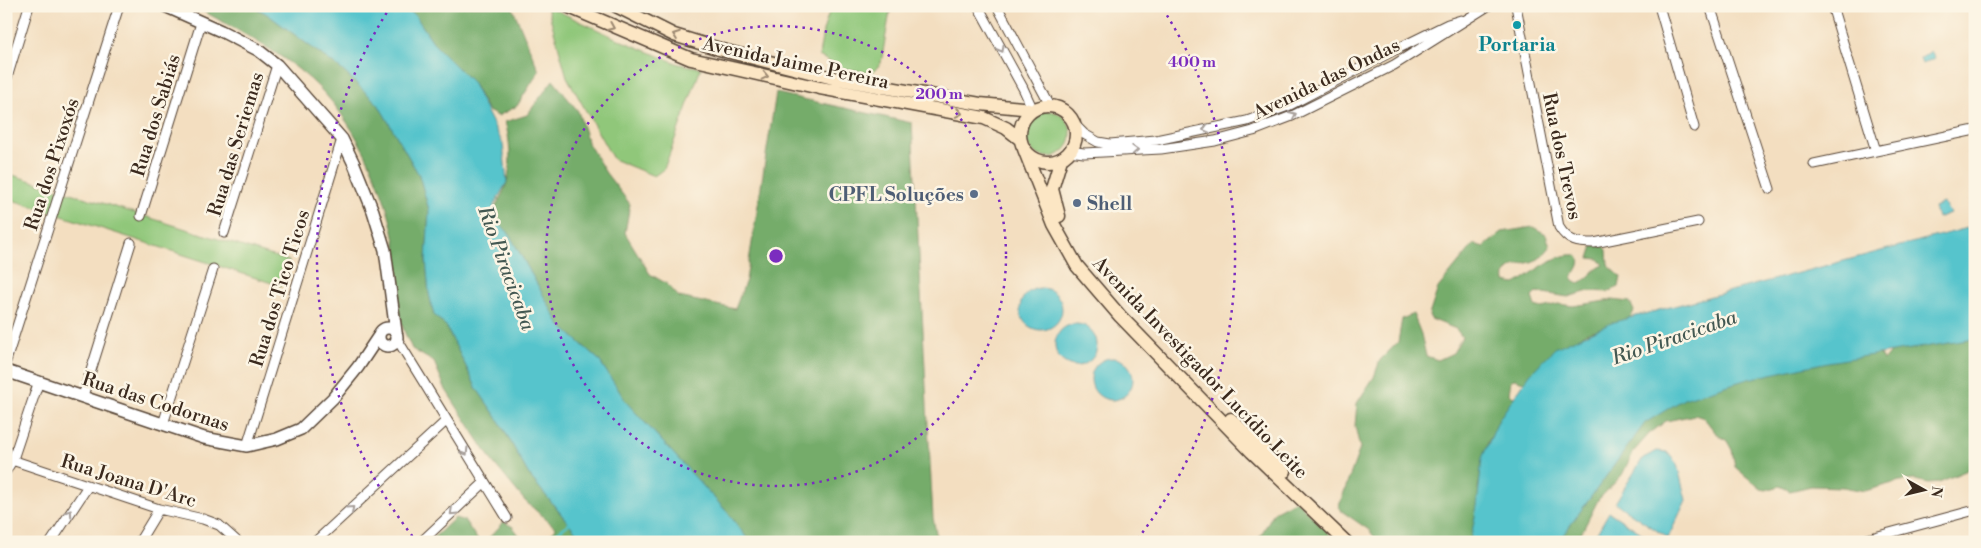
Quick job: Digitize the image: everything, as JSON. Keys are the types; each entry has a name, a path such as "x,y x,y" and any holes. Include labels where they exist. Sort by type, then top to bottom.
{"main road":[{"name":"Avenida Jaime Pereira","path":"567,6 691,59 820,88 984,118 1006,128 1022,144"},
{"name":"Avenida Jaime Pereira","path":"616,6 674,35 726,52 832,78 980,104 1022,108 1032,111"},
{"path":"1050,105 1060,108 1068,115 1074,124 1075,138 1065,155 1053,161 1037,160 1022,144 1021,124 1032,111 1050,105"},
{"name":"Avenida Investigador Lucídio Leite","path":"1022,144 1054,225 1077,266 1120,316 1252,452 1346,542"},
{"name":"Avenida Investigador Lucídio Leite","path":"1065,155 1052,189 1056,212 1073,245 1091,272 1129,316 1357,542"}],"street":[{"path":"6,82 29,6"},
{"name":"Rua dos Pixoxós","path":"6,361 118,6"},
{"path":"165,6 258,50 277,65 342,139 373,211 385,250 392,294 394,339"},
{"path":"978,6 1023,88 1032,111"},
{"path":"997,6 1050,105"},
{"name":"Avenida das Ondas","path":"1065,155 1161,149 1206,142 1267,126 1412,55 1488,6"},
{"name":"Rua dos Trevos","path":"1516,6 1559,227 1568,239 1578,243 1594,243 1698,222"},
{"path":"1659,6 1694,127"},
{"path":"1710,6 1770,189"},
{"path":"1832,6 1876,151"},
{"name":"Avenida das Ondas","path":"1074,124 1084,134 1098,142 1110,144 1156,140 1255,118 1288,106 1448,24 1468,19"},
{"name":"Rua dos Sabiás","path":"141,216 201,23"},
{"path":"1412,55 1416,48 1442,31 1448,24"},
{"path":"1364,79 1394,59 1395,50"},
{"name":"Rua das Seriemas","path":"224,233 277,65"},
{"path":"1206,142 1251,126 1255,118"},
{"path":"1814,164 1975,130"},
{"name":"Rua dos Tico Ticos","path":"247,446 342,139"},
{"path":"84,396 131,243"},
{"path":"163,424 213,269"},
{"name":"Rua das Codornas","path":"6,371 204,438 247,446 277,439 301,429 333,398 358,367 380,333 392,294"},
{"path":"394,339 381,344 380,333 389,328 394,339 508,518"},
{"name":"Rua das Codornas","path":"358,367 394,339"},
{"path":"6,471 39,381"},
{"path":"315,542 446,422"},
{"name":"Rua Joana D'Arc","path":"10,458 159,509 203,519 219,525 234,540"},
{"path":"421,542 485,482"},
{"path":"51,542 88,486"},
{"path":"139,542 159,509"},
{"path":"1856,542 1975,510"}],"green space":[{"path":"194,6 252,6 267,14 342,70 378,104 419,175 429,210 426,260 429,294 434,315 446,326 477,389 498,419 529,475 584,542 543,542 556,528 525,501 492,461 446,390 434,362 412,349 401,321 397,251 390,219 375,175 365,153 340,113 326,95 297,68 254,40"},
{"path":"401,6 512,6 539,71 517,106 498,116 488,111 472,82 435,45 415,15"},
{"path":"547,6 622,41 679,64 701,68 664,169 654,176 613,159 567,77"},
{"path":"831,6 891,6 881,63 872,73 841,68 819,56 823,31"},
{"path":"553,80 578,111 588,143 606,173 630,204 625,233 650,274 667,284 679,297 735,309 746,280 776,93 912,123 933,518 938,542 750,542 728,513 625,401 599,360 560,325 508,232 493,218 506,186 510,167 509,143 505,122 527,115"},
{"path":"1043,111 1053,111 1067,121 1071,134 1067,147 1061,153 1053,157 1043,157 1029,147 1025,139 1025,129 1035,115"},
{"path":"6,173 289,261 281,286 6,198"},
{"path":"1533,227 1546,234 1550,247 1537,260 1510,268 1505,276 1505,282 1515,284 1559,257 1576,255 1580,263 1572,279 1579,283 1604,265 1599,259 1589,258 1593,246 1603,244 1607,250 1608,265 1621,277 1619,287 1608,292 1589,291 1568,297 1537,292 1532,297 1535,306 1542,308 1558,304 1573,306 1612,300 1630,302 1634,311 1630,317 1619,324 1584,334 1529,384 1515,379 1511,380 1509,394 1515,398 1488,442 1478,488 1476,542 1378,542 1369,530 1340,510 1339,506 1360,448 1355,426 1357,403 1374,377 1380,360 1398,342 1402,319 1413,314 1421,334 1426,356 1438,360 1453,353 1462,337 1456,329 1431,319 1429,315 1438,288 1474,244 1484,247 1502,232"},
{"path":"1975,332 1975,467 1939,482 1900,481 1865,491 1843,487 1811,486 1790,491 1780,486 1766,490 1761,489 1735,467 1732,450 1727,441 1715,432 1704,418 1695,415 1666,421 1649,434 1634,451 1622,475 1598,500 1577,542 1537,542 1662,392 1879,352 1883,361 1892,350"},
{"path":"1296,500 1337,542 1257,542 1274,512"},
{"path":"455,518 465,521 479,542 429,542"},
{"path":"504,522 513,527 524,542 485,542"}],"water":[{"name":"Rio Piracicaba","path":"252,6 401,6 415,15 435,45 472,82 503,144 507,182 494,205 493,218 508,232 560,325 599,360 627,403 728,513 750,542 584,542 529,475 498,419 477,389 446,326 434,315 429,294 426,260 429,210 419,175 378,104 342,70 267,14"},
{"path":"1931,51 1935,58 1922,64 1920,59"},
{"path":"1943,203 1950,213 1937,218 1934,207"},
{"name":"Rio Piracicaba","path":"1975,226 1975,339 1828,362 1748,379 1684,399 1645,423 1558,542 1470,542 1477,506 1482,458 1499,419 1530,374 1555,348 1614,322"},
{"path":"1041,288 1056,294 1062,309 1056,324 1041,330 1026,324 1020,309 1026,294"},
{"path":"1076,324 1091,330 1097,345 1091,360 1076,366 1061,360 1055,345 1061,330"},
{"path":"1112,358 1127,364 1133,379 1127,394 1112,400 1097,394 1091,379 1097,364"},
{"path":"1657,451 1667,452 1677,464 1686,500 1668,538 1615,503 1643,458"},
{"path":"1609,512 1655,542 1586,542 1597,533"}],"waterway":[{"path":"545,542 570,523"}],"place":[{"name":"Portaria","path":"1517,25"},
{"name":"CPFL Soluções","path":"974,194"},
{"name":"Shell","path":"1077,203"}]}
